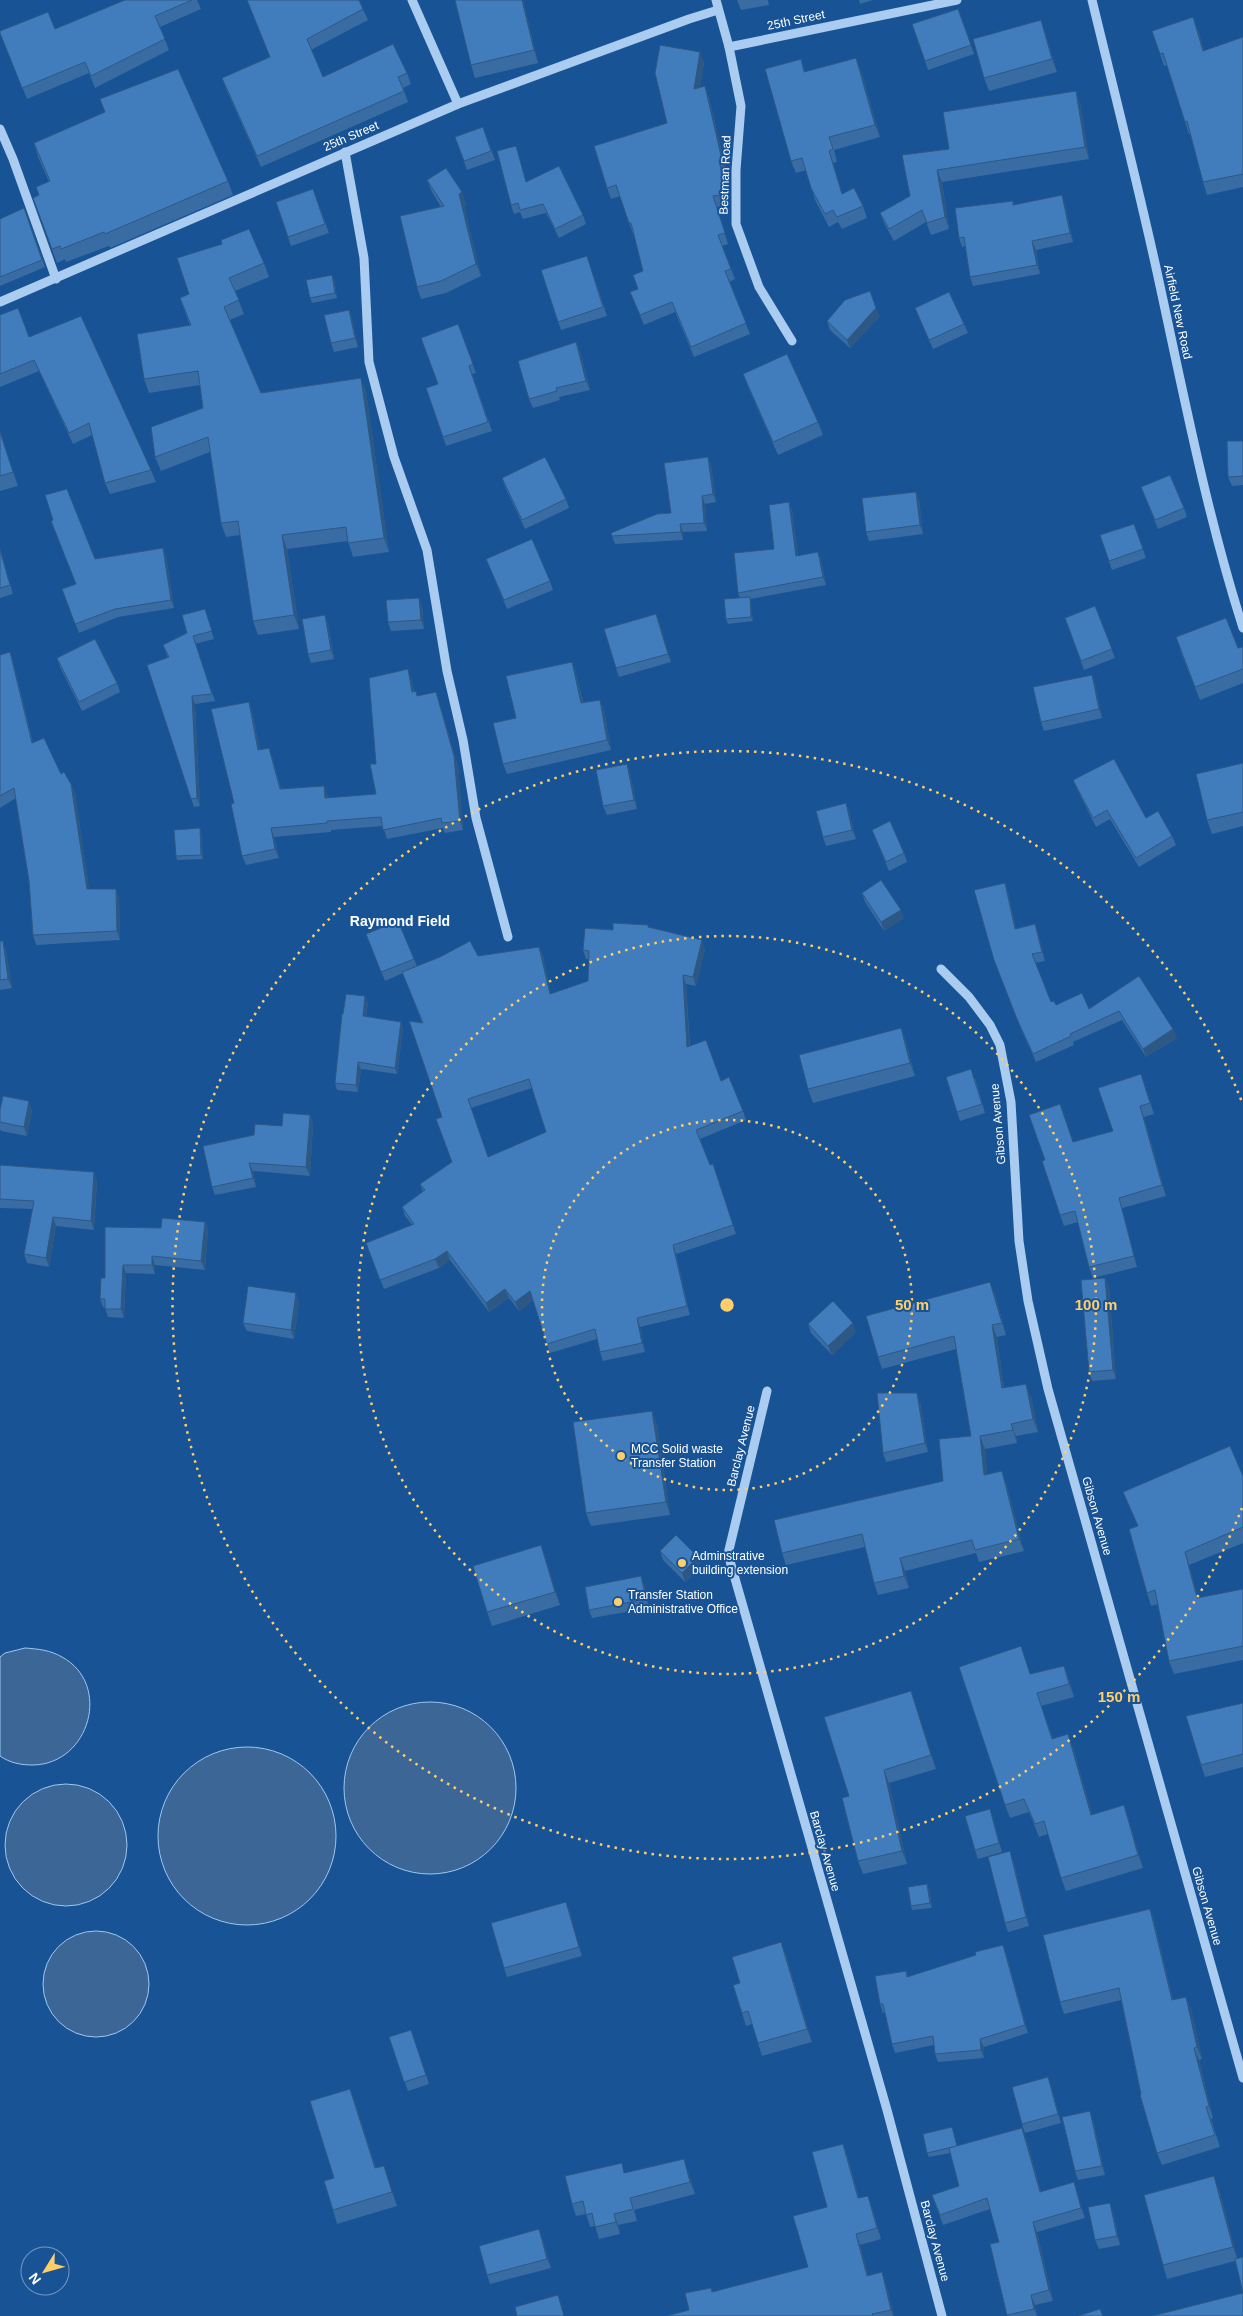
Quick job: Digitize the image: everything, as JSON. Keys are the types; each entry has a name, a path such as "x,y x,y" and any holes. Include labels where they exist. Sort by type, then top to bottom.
{"street":[{"path":"412,0 458,104"},
{"name":"Bestman Road","path":"716,0 729,47 740,106 736,170 736,224 760,287 792,341"},
{"name":"25th Street","path":"729,47 957,0"},
{"name":"Airfield New Road","path":"1092,0 1148,232 1213,520 1230,588 1243,628"},
{"name":"25th Street","path":"0,302 458,104 718,10"},
{"path":"0,129 13,159 56,279"},
{"path":"344,152 364,258 369,362 394,457 427,550 447,671 476,818 508,937"},
{"name":"Gibson Avenue","path":"941,970 969,997 990,1025 1000,1045 1011,1102 1019,1241 1028,1301 1048,1389 1243,2078"},
{"name":"Barclay Avenue","path":"767,1391 728,1554 887,2110 942,2316"}],"water":[{"path":"25,1648 53,1653 62,1657 77,1669 87,1685 90,1703 88,1721 80,1738 69,1752 53,1761 33,1765 16,1763 0,1756 0,1657 5,1653"},
{"path":"430,1702 447,1704 463,1709 491,1727 509,1755 514,1771 516,1788 514,1805 509,1821 491,1849 463,1867 447,1872 430,1874 413,1872 397,1867 369,1849 351,1821 346,1805 344,1788 346,1771 351,1755 369,1727 397,1709 413,1704"},
{"path":"238,1747 256,1747 281,1754 296,1762 310,1773 321,1787 329,1802 336,1827 336,1845 329,1870 321,1885 310,1899 296,1910 273,1921 256,1925 238,1925 221,1921 205,1914 191,1905 178,1892 162,1862 158,1845 158,1827 162,1810 169,1794 178,1780 191,1767 221,1751"},
{"path":"66,1784 78,1785 89,1789 100,1794 109,1802 117,1811 122,1822 126,1833 126,1857 122,1868 117,1879 109,1888 100,1896 89,1901 78,1905 66,1906 54,1905 43,1901 32,1896 23,1888 15,1879 10,1868 6,1857 5,1845 6,1833 10,1822 15,1811 23,1802 32,1794 43,1789 54,1785"},
{"path":"96,1931 116,1935 134,1946 145,1964 149,1984 145,2004 134,2022 116,2033 96,2037 76,2033 58,2022 47,2004 43,1984 47,1964 58,1946 76,1935"}],"building":[{"path":"125,0 192,0 155,16 165,39 91,76 85,62 22,88 0,31 48,12 55,29"},
{"path":"247,0 359,0 363,9 307,39 323,77 393,44 407,73 398,77 404,91 257,156 222,78 270,57"},
{"path":"455,0 522,0 534,50 471,65"},
{"path":"958,9 971,45 925,61 912,24"},
{"path":"1193,17 1203,51 1243,37 1243,174 1203,182 1187,121 1185,122 1163,53 1160,54 1152,31"},
{"path":"1041,20 1052,59 984,78 973,39"},
{"path":"660,45 700,52 694,89 705,86 722,160 719,160 726,194 713,196 725,233 718,235 731,269 725,271 746,323 691,347 672,302 640,315 630,292 638,289 633,275 643,271 631,223 629,223 616,185 607,188 594,146 667,123 655,73"},
{"path":"856,58 875,125 829,137 833,149 829,151 842,194 854,188 863,206 837,217 833,210 825,214 811,188 802,158 791,161 765,69 801,59 804,72"},
{"path":"178,69 228,181 105,234 104,232 61,249 60,246 52,249 33,198 39,195 36,187 50,181 34,143 105,112 100,99"},
{"path":"1076,91 1085,147 937,170 945,217 927,223 922,210 889,229 880,213 910,196 902,155 949,149 943,112"},
{"path":"483,127 491,151 464,161 455,137"},
{"path":"516,146 526,182 559,166 583,215 555,229 543,204 520,210 518,203 511,205 497,151"},
{"path":"446,168 462,192 459,194 476,264 441,281 417,287 400,216 444,206 427,180"},
{"path":"313,189 325,224 288,237 276,202"},
{"path":"1062,195 1070,233 1032,241 1037,265 970,277 964,237 959,238 955,208 1013,201 1013,205"},
{"path":"24,208 42,260 0,277 0,219"},
{"path":"249,229 264,263 229,278 239,300 224,307 261,393 361,378 384,538 348,543 346,527 282,535 294,615 253,621 238,521 221,523 208,437 155,457 151,427 203,408 198,371 144,379 137,334 191,325 180,298 189,294 177,258 222,244 221,240"},
{"path":"587,256 603,307 558,322 541,270"},
{"path":"332,275 335,293 310,298 306,280"},
{"path":"870,291 876,308 847,340 827,321 845,300"},
{"path":"949,292 964,324 929,340 915,308"},
{"path":"18,308 29,337 81,316 151,470 105,483 89,423 69,433 34,360 0,374 0,315"},
{"path":"349,310 355,338 331,343 324,315"},
{"path":"458,324 473,364 469,366 488,422 443,437 426,388 438,384 421,338"},
{"path":"576,342 586,381 556,388 557,391 529,399 518,361"},
{"path":"787,354 818,422 773,442 743,374"},
{"path":"0,432 13,472 0,476"},
{"path":"1227,441 1243,441 1243,476 1228,477"},
{"path":"545,457 566,499 522,520 502,478"},
{"path":"708,457 713,494 702,496 704,523 680,524 681,532 612,536 611,533 657,514 671,513 664,463"},
{"path":"1170,475 1184,508 1155,520 1141,487"},
{"path":"67,489 95,559 163,548 171,600 115,609 75,624 62,589 76,584 51,521 53,520 45,495"},
{"path":"916,492 920,525 866,532 862,498"},
{"path":"789,502 796,556 818,552 823,577 738,593 734,553 774,549 769,505"},
{"path":"1134,524 1143,549 1109,561 1100,535"},
{"path":"532,539 550,581 504,600 486,559"},
{"path":"0,550 10,585 0,588"},
{"path":"750,597 751,617 726,619 724,599"},
{"path":"419,598 421,620 388,622 386,600"},
{"path":"1095,606 1112,649 1081,661 1065,618"},
{"path":"205,609 212,631 193,636 212,694 192,696 197,798 191,799 147,665 169,657 163,645 187,633 182,615"},
{"path":"656,614 668,654 616,668 604,629"},
{"path":"325,615 331,650 308,654 302,619"},
{"path":"1226,618 1238,648 1243,647 1243,669 1195,687 1176,637"},
{"path":"95,639 117,683 79,702 57,658"},
{"path":"10,652 32,743 44,738 61,774 64,772 71,784 87,889 116,889 117,931 33,935 29,881 14,788 0,796 0,655"},
{"path":"572,662 581,703 600,700 607,740 503,764 493,723 516,718 506,676"},
{"path":"408,669 412,692 416,691 417,696 436,692 454,756 460,821 442,823 441,818 383,830 381,817 271,828 275,849 242,856 231,804 234,803 211,709 249,702 258,750 269,748 280,789 324,786 325,798 376,794 370,764 376,764 369,678"},
{"path":"1092,675 1099,709 1041,722 1033,687"},
{"path":"1114,759 1146,818 1158,811 1172,836 1136,858 1107,810 1093,818 1073,780"},
{"path":"1243,763 1243,812 1207,820 1196,774"},
{"path":"627,764 634,800 603,806 596,770"},
{"path":"846,803 852,830 823,837 816,811"},
{"path":"890,821 904,853 886,862 872,830"},
{"path":"200,828 201,855 176,856 174,830"},
{"path":"881,880 901,910 881,922 862,893"},
{"path":"1005,883 1015,929 1035,924 1042,952 1032,954 1051,1002 1054,1001 1056,1005 1082,993 1089,1009 1139,976 1173,1029 1143,1049 1119,1011 1033,1054 994,960 974,890"},
{"path":"398,921 414,959 381,972 366,934"},
{"path":"613,923 648,925 648,927 702,940 693,977 683,975 687,1047 706,1040 721,1081 729,1077 743,1111 696,1130 710,1165 713,1164 733,1225 673,1245 687,1306 637,1318 642,1343 600,1352 595,1329 547,1344 530,1291 515,1302 505,1289 486,1303 447,1251 435,1259 380,1280 366,1243 414,1224 402,1207 425,1190 420,1184 452,1162 436,1119 442,1117 409,1021 423,1023 402,972 440,957 470,941 478,956 539,947 550,994 588,981 589,951 583,950 585,928 613,930","holes":["529,1079 546,1132 488,1157 468,1099"]},
{"path":"0,941 3,941 8,979 0,980"},
{"path":"346,994 365,996 363,1016 401,1022 395,1068 358,1062 356,1085 335,1083 342,1014"},
{"path":"901,1028 910,1063 808,1089 799,1055"},
{"path":"971,1069 982,1104 957,1112 946,1077"},
{"path":"1141,1074 1150,1103 1140,1106 1162,1185 1119,1198 1134,1256 1089,1267 1075,1211 1060,1215 1042,1161 1045,1160 1029,1115 1060,1104 1073,1142 1113,1131 1098,1088"},
{"path":"3,1096 29,1101 24,1127 0,1122"},
{"path":"283,1113 310,1115 306,1167 249,1163 253,1178 212,1187 203,1146 254,1135 255,1124 282,1126"},
{"path":"0,1165 94,1172 91,1221 53,1217 46,1258 24,1254 34,1201 0,1199"},
{"path":"162,1218 205,1222 201,1261 152,1256 152,1265 123,1265 121,1309 105,1309 105,1299 100,1299 101,1278 105,1278 105,1227 161,1228"},
{"path":"1105,1278 1113,1370 1089,1372 1081,1280"},
{"path":"990,1282 1002,1323 992,1325 1002,1388 1026,1384 1033,1419 1011,1424 1013,1430 980,1436 984,1475 1002,1471 1019,1539 975,1550 972,1540 900,1558 904,1576 874,1583 862,1534 782,1553 774,1520 943,1481 939,1439 971,1436 954,1336 878,1357 866,1316"},
{"path":"248,1286 296,1293 291,1330 243,1323"},
{"path":"833,1301 853,1323 828,1346 808,1324"},
{"path":"877,1393 917,1393 925,1443 883,1453"},
{"name":"MCC Solid waste Transfer Station","path":"652,1411 666,1502 586,1513 573,1422"},
{"path":"1230,1446 1243,1476 1243,1527 1185,1552 1197,1598 1243,1589 1243,1646 1169,1661 1155,1590 1147,1593 1129,1529 1138,1526 1123,1492"},
{"path":"676,1535 698,1557 682,1573 660,1551"},
{"path":"541,1545 555,1592 487,1612 473,1566"},
{"name":"Transfer Station Administrative Office","path":"641,1576 646,1599 589,1610 585,1587"},
{"path":"1021,1646 1030,1674 1064,1666 1069,1684 1037,1693 1052,1739 1068,1734 1091,1815 1124,1805 1138,1855 1061,1878 1044,1821 1035,1824 1024,1799 1005,1805 959,1667"},
{"path":"911,1691 931,1755 884,1770 902,1851 858,1861 842,1798 849,1796 824,1717"},
{"path":"1243,1703 1243,1754 1201,1765 1186,1716"},
{"path":"990,1809 999,1843 975,1850 965,1816"},
{"path":"1010,1851 1026,1917 1005,1923 988,1857"},
{"path":"927,1884 930,1903 911,1906 908,1887"},
{"path":"566,1902 579,1947 504,1968 491,1923"},
{"path":"1150,1909 1172,2000 1186,1997 1197,2047 1194,2048 1209,2106 1206,2107 1215,2135 1157,2153 1140,2095 1119,1988 1060,2002 1043,1935"},
{"path":"781,1942 807,2029 758,2043 748,2011 742,2013 733,1985 740,1983 732,1957"},
{"path":"1003,1945 1025,2025 980,2039 981,2050 935,2054 933,2036 892,2044 883,2004 880,2004 875,1976 906,1971 907,1977 976,1955 975,1952"},
{"path":"411,2030 426,2075 404,2082 389,2037"},
{"path":"1048,2077 1058,2114 1022,2124 1012,2087"},
{"path":"350,2089 375,2168 384,2166 392,2192 333,2210 324,2181 334,2178 310,2101"},
{"path":"1090,2111 1102,2166 1075,2171 1062,2117"},
{"path":"952,2127 957,2146 927,2153 923,2134"},
{"path":"1022,2128 1040,2192 1074,2182 1081,2208 1033,2222 1049,2290 1031,2295 1034,2309 1007,2315 990,2244 999,2242 987,2198 940,2215 932,2195 959,2186 949,2148"},
{"path":"843,2144 858,2198 868,2196 877,2228 856,2234 867,2276 882,2272 891,2310 872,2314 873,2316 666,2316 689,2310 685,2293 711,2288 712,2292 808,2267 793,2216 827,2207 812,2152"},
{"path":"684,2159 690,2182 630,2198 633,2209 614,2214 616,2222 595,2227 592,2213 586,2215 583,2201 572,2204 565,2176 622,2163 624,2173"},
{"path":"1214,2176 1233,2247 1163,2265 1144,2195"},
{"path":"1110,2203 1117,2236 1095,2240 1088,2207"},
{"path":"539,2229 547,2259 487,2275 479,2246"},
{"path":"1243,2257 1243,2293 1235,2259"},
{"path":"1243,2293 1243,2316 1152,2316"},
{"path":"558,2295 564,2316 517,2316 515,2307"},
{"path":"1100,2309 1103,2316 1078,2316"}],"place":[{"name":"MCC Solid waste Transfer Station","path":"621,1456"},
{"name":"Adminstrative building extension","path":"682,1563"},
{"name":"Transfer Station Administrative Office","path":"618,1602"}],"district":[{"name":"Raymond Field","path":"400,921"}]}
